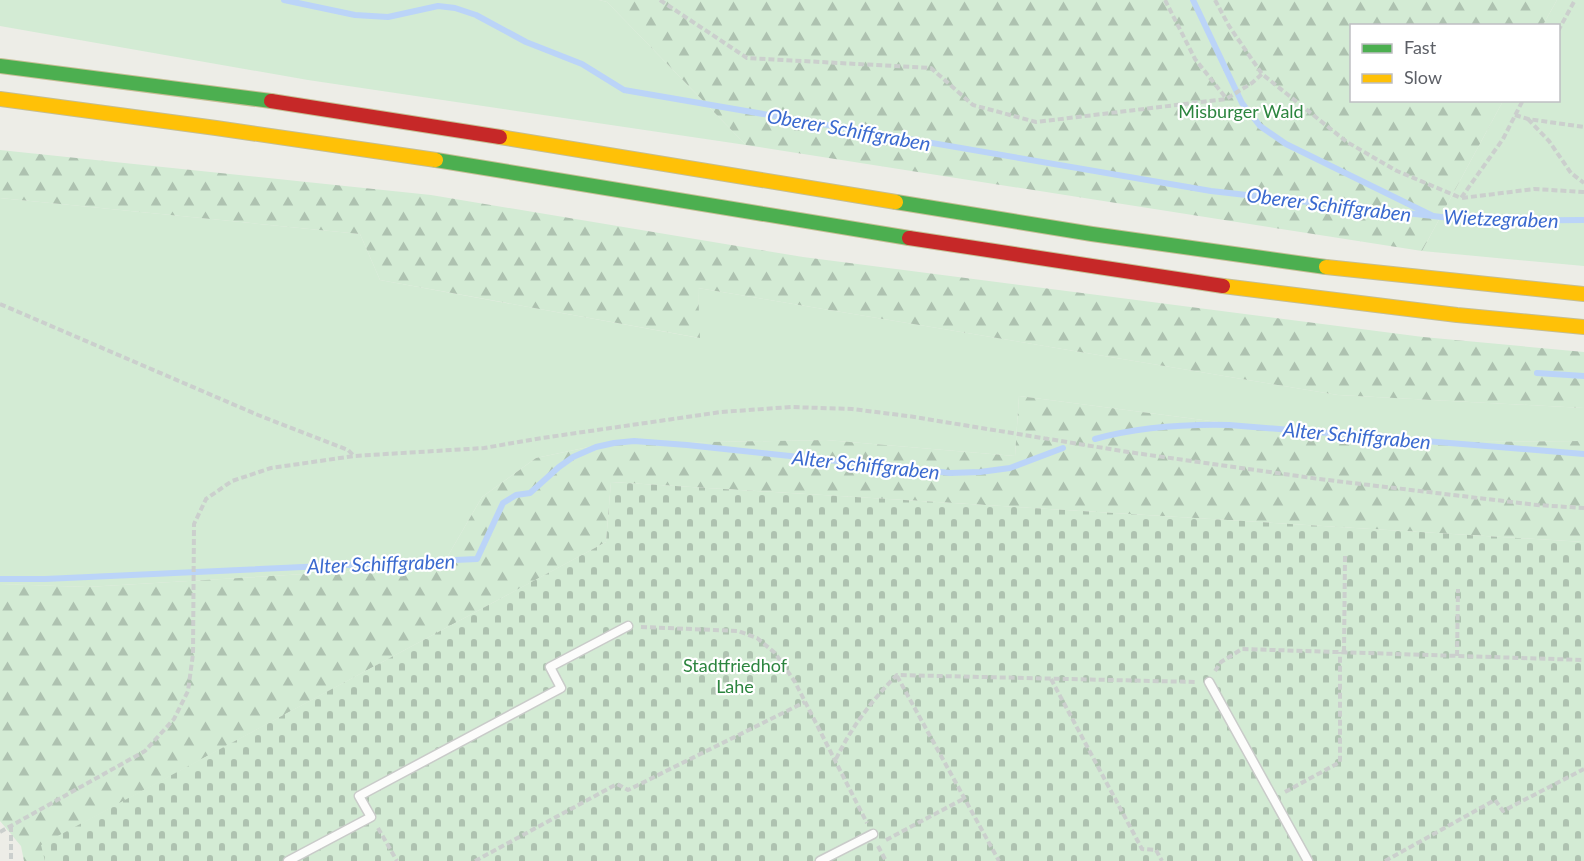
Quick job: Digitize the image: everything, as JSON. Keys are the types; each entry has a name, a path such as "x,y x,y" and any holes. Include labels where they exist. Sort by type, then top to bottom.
{"highway":[{"path":"0,66 320,107 1092,234 1320,266 1584,294"},
{"path":"0,99 314,142 1182,281 1512,321 1584,327"}],"lane":[{"path":"288,861 371,817 359,795 561,687 550,667 628,626"},
{"path":"1209,682 1308,861"},
{"path":"820,861 873,834"}],"path":[{"path":"660,0 747,58 931,68 973,105 1036,122 1226,99 1262,74"},
{"path":"1165,0 1195,59 1226,99"},
{"path":"1215,0 1229,26 1262,74 1347,142 1397,171 1461,198 1534,189 1584,192"},
{"path":"1560,27 1575,0"},
{"path":"1461,198 1503,139 1522,102"},
{"path":"1515,115 1528,120 1584,127"},
{"path":"1528,120 1549,141 1571,173 1584,183"},
{"path":"0,304 258,416 348,450 354,456"},
{"path":"0,832 145,751 174,719 188,691 193,654 194,524 206,499 232,481 271,468 354,456 484,448 721,412 791,407 908,416 1128,452 1320,479 1537,505 1584,508"},
{"path":"1274,799 1340,762 1345,556"},
{"path":"1457,656 1458,589"},
{"path":"628,626 738,631 757,638 775,653 836,759 873,834"},
{"path":"836,759 844,742 876,696 897,675 1209,682 1221,662 1242,649 1584,660"},
{"path":"897,675 999,861"},
{"path":"1050,679 1142,849 1156,850 1162,861"},
{"path":"475,861 617,784 628,790 805,702"},
{"path":"1385,861 1496,801 1503,811 1584,769"},
{"path":"886,861 878,845 965,798"},
{"path":"371,817 397,861"},
{"path":"10,826 11,861"}],"green space":[{"path":"0,0 599,0 607,2 746,145 308,80 0,26"},
{"name":"Misburger Wald","path":"599,0 1557,0 1544,24 1350,24 1350,102 1502,102 1422,251 746,145 607,2"},
{"path":"1557,0 1584,0 1584,266 1422,251 1502,102 1560,102 1560,24 1544,24"},
{"path":"0,150 431,195 803,257 1423,337 1584,352 1584,408 1338,395 698,288 700,338 380,280 360,234 0,198"},
{"path":"0,198 360,234 380,280 699,338 698,288 1338,395 1584,408 1584,441 1379,443 1019,396 1015,456 826,440 603,444 536,458 482,497 442,566 87,587 0,584"},
{"path":"1019,396 1379,443 1584,441 1584,542 611,482 606,542 42,845 45,861 24,861 21,846 0,821 0,584 87,587 442,566 482,497 536,458 603,444 826,440 1015,456"},
{"name":"Stadtfriedhof Lahe","path":"611,482 1584,542 1584,861 45,861 41,845 606,542"}],"waterway":[{"name":"Oberer Schiffgraben","path":"284,0 355,15 388,17 438,6 455,8 476,15 526,42 582,64 624,90 1211,191 1433,216"},
{"name":"Wietzegraben","path":"1193,0 1242,103 1260,126 1286,144 1433,216 1475,221 1584,220"},
{"path":"1537,373 1584,376"},
{"name":"Alter Schiffgraben","path":"1095,439 1162,427 1229,425 1584,454"},
{"name":"Alter Schiffgraben","path":"0,579 45,579 477,559 503,503 516,495 530,493 573,457 596,447 614,443 634,441 687,445 950,473 1010,468 1063,448"}],"traffic: fast":[{"path":"0,66 271,101"},
{"path":"436,160 909,238"},
{"path":"896,202 1092,234 1326,267"}],"traffic: slow":[{"path":"0,99 436,160"},
{"path":"500,137 896,202"},
{"path":"1326,267 1584,294"},
{"path":"1223,286 1457,315 1584,327"}],"traffic: jam":[{"path":"271,101 500,137"},
{"path":"909,238 1223,286"}]}
